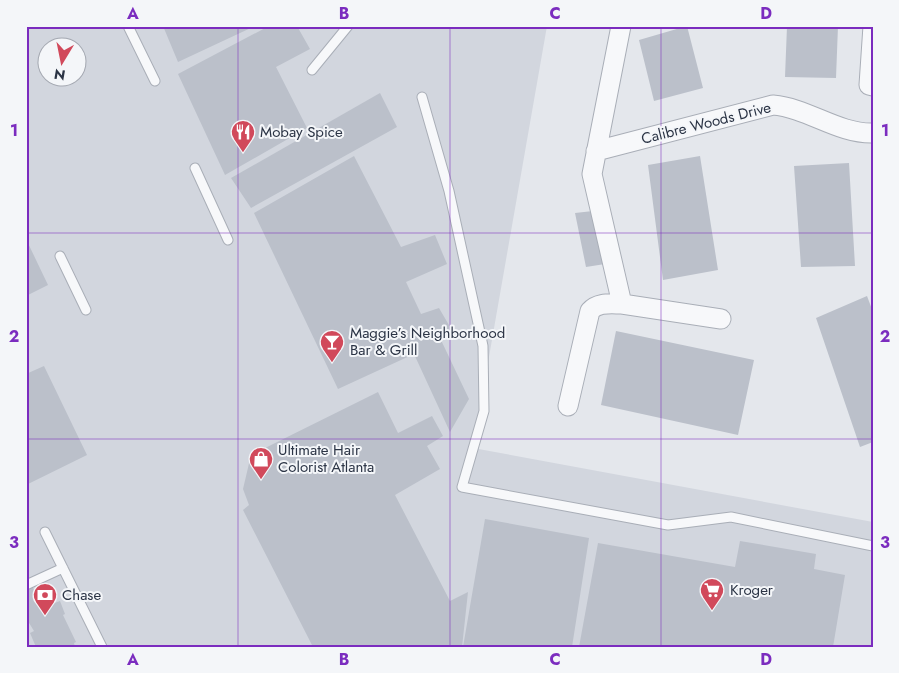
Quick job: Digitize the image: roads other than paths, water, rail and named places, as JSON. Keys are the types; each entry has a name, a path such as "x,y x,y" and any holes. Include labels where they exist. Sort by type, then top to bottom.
{"street":[{"path":"621,26 592,174 622,304"},
{"path":"873,26 869,85 873,86"},
{"name":"Calibre Woods Drive","path":"596,151 773,105 795,108 854,131 873,132"},
{"path":"568,406 590,311 594,306 622,304 721,319"}],"lane":[{"path":"128,26 155,81"},
{"path":"312,70 348,26"},
{"path":"422,97 449,191 483,346 484,411 462,487 668,525 730,517 873,546"},
{"path":"195,168 228,240"},
{"path":"60,256 86,310"},
{"path":"45,532 102,647"},
{"path":"26,585 63,568"}],"place":[{"name":"Mobay Spice","path":"243,153"},
{"name":"Maggie’s Neighborhood Bar & Grill","path":"332,363"},
{"name":"Ultimate Hair Colorist Atlanta","path":"261,480"},
{"name":"Kroger","path":"712,611"},
{"name":"Chase","path":"45,616"}]}
